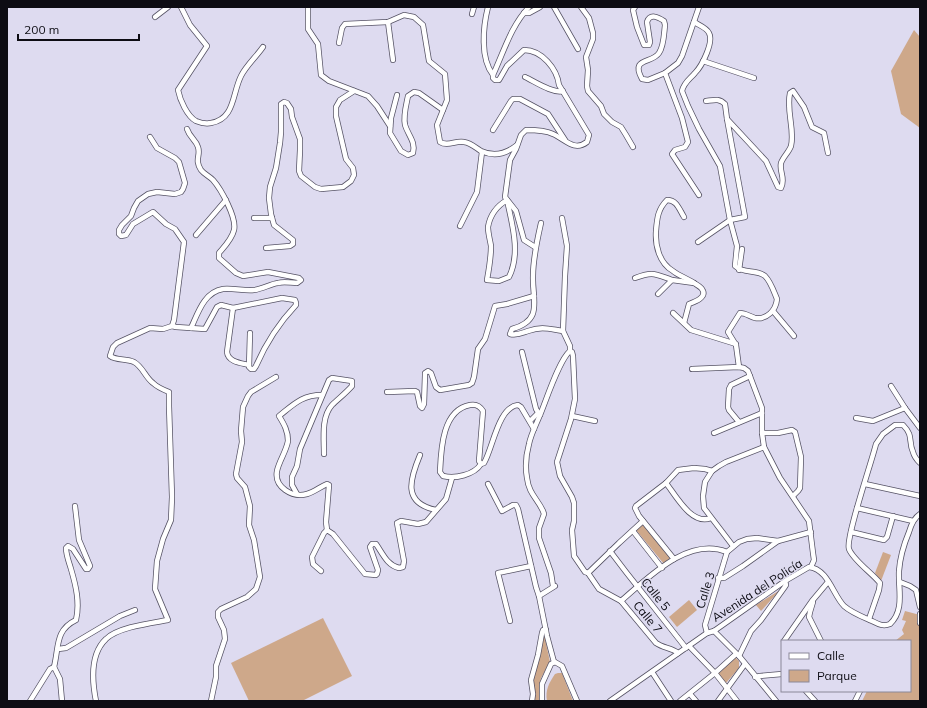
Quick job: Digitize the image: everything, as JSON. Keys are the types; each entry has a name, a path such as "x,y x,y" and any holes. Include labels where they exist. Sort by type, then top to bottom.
{"street":[{"path":"155,17 168,7"},
{"path":"181,7 190,25 207,46 178,90 190,116 194,120 207,124 221,120 228,112 240,76 263,47"},
{"path":"308,7 308,29 318,44 321,75 329,81 368,96 377,106 390,126"},
{"path":"472,14 474,7"},
{"path":"488,7 484,28 484,45 487,64 493,78 495,80 499,80 508,66 524,50 529,50 552,67 558,79 559,85 589,135 587,142 583,145 567,144 552,133 535,130 526,130 521,135 510,160 505,194 507,200 515,242 513,270 509,277 499,282 487,280 491,244 488,228 490,218 499,205 507,200"},
{"path":"493,75 508,38 529,7"},
{"path":"524,13 530,13 540,7"},
{"path":"554,7 578,49"},
{"path":"581,7 589,18 593,33 593,39 586,57 588,70 588,91 601,106 604,114 612,122 621,127 633,148"},
{"path":"635,7 633,10 637,27 644,45 649,45 650,42 647,22 650,17 656,17 664,21 666,24 661,50 655,57 641,62 639,66 638,72 642,79 648,80 665,73 678,63 682,56 699,7"},
{"path":"339,43 342,28 345,24 388,22 404,15 410,15 418,19 423,25 429,61 445,74 447,100 437,125 440,142 443,144 463,142 482,152 491,154 500,154 512,149 518,144"},
{"path":"388,22 393,60"},
{"path":"694,22 707,30 710,34 710,41 703,61 695,73 686,82 682,90 696,123 720,166 730,220 737,246 736,266 739,270 765,276 777,300 773,311 766,316 760,318 740,313 728,332 736,344 739,367"},
{"path":"703,61 754,78"},
{"path":"665,73 682,118 688,142 685,147 674,150 672,154 699,194"},
{"path":"525,77 554,91 563,91"},
{"path":"672,93 682,90"},
{"path":"266,248 290,246 293,244 293,240 274,225 269,198 280,143 281,104 287,102 292,109 292,117 300,138 299,171 301,176 321,189 343,187 351,182 354,175 352,168 346,159 336,116 336,107 340,100 354,91"},
{"path":"726,119 766,161 778,187 781,188 784,183 781,163 791,147 788,107 790,92 792,91 804,107 812,127 824,133 828,153"},
{"path":"397,95 391,118 390,133 401,151 408,155 413,153 414,149 404,116 408,96 414,92 419,93 442,110"},
{"path":"494,130 511,101 513,99 520,99 552,117 567,144"},
{"path":"698,242 730,220 744,217 726,119 725,104 722,100 716,99 706,101"},
{"path":"187,130 189,136 197,143 199,148 197,160 201,169 212,179 226,200 235,225 231,238 219,252 219,258 236,273 243,276 268,272 299,278 301,280 297,283 278,283 254,290 223,289 217,291 211,294 203,302 191,328"},
{"path":"150,138 156,148 175,158 179,162 185,183 183,189 181,192 175,194 157,192 148,194 138,201 131,216 122,225 118,234 121,236 126,235 134,224 153,212 166,224 175,229 184,242 172,326"},
{"path":"460,226 477,192 482,152"},
{"path":"196,235 226,200"},
{"path":"507,200 516,211 524,240 536,247"},
{"path":"684,216 676,203 672,200 667,200 662,205 658,213 656,239 658,249 665,264 670,270 694,282 702,288 704,293 697,301 689,304 684,323"},
{"path":"254,218 272,218"},
{"path":"541,223 536,247 533,277 535,309 529,320 520,327 512,329 510,334 515,335 540,327 563,331 565,276 568,246 562,218"},
{"path":"739,270 742,249"},
{"path":"635,278 647,273 653,273 672,280 691,283 694,282"},
{"path":"658,294 672,280"},
{"path":"387,392 415,391 417,392 420,407 422,408 424,404 425,376 428,372 431,373 436,387 440,390 469,385 472,383 474,377 478,349 485,338 495,306 534,296"},
{"path":"96,701 92,672 100,647 106,638 132,627 168,620 155,589 159,554 163,539 171,520 172,498 169,392 153,384 140,366 135,362 114,359 110,356 113,347 150,328 164,328 172,326 205,329 217,307 221,305 233,308 282,298 295,300 296,305 266,345 254,369 251,369 249,365 228,357 227,352 233,308"},
{"path":"773,311 794,336"},
{"path":"673,313 691,330 736,344"},
{"name":"Calle 7","path":"563,331 570,346 570,352 572,352 573,356 575,392 572,416 560,452 557,467 574,503 574,521 572,530 574,556 599,589 621,602 656,643 678,653"},
{"path":"249,365 250,333"},
{"path":"522,352 539,414"},
{"path":"539,596 555,586 539,538 539,528 544,514 530,492 527,478 527,452 539,414 564,358 570,352"},
{"path":"692,369 739,367 746,369 762,408 762,433 764,447 780,478 809,521 814,560 811,567"},
{"path":"739,422 728,407 729,389 731,385 750,376"},
{"path":"211,701 216,677 216,666 218,658 221,655 221,647 225,639 224,630 218,617 218,612 247,597 256,589 260,577 254,540 249,525 250,506 245,487 237,478 236,474 242,442 240,431 243,407 251,392 276,377"},
{"path":"297,494 292,485 292,478 297,466 300,448 322,395 332,378 352,381 352,386 331,406 326,414 324,427 324,454"},
{"path":"891,386 920,428"},
{"path":"321,571 313,564 312,557 327,530 326,522 329,485 323,485 307,494 289,493 279,484 277,476 279,464 288,441 285,426 279,416 303,397 322,395"},
{"path":"481,464 479,461 483,411 480,407 474,405 461,407 453,415 443,438 440,472 443,476 452,478 475,471 481,464 484,463 501,420 508,409 516,404 520,405 534,429"},
{"path":"856,418 873,421 905,408"},
{"path":"530,421 539,414"},
{"path":"714,433 762,414"},
{"path":"572,416 595,421"},
{"path":"869,620 880,583 849,550 848,543 876,444 883,434 895,425 903,425 909,432 912,451 920,463"},
{"path":"762,433 794,431 801,461 800,488 793,496"},
{"path":"733,546 704,508 702,502 706,482 712,471 726,462 764,447"},
{"path":"420,455 411,479 412,493 419,503 428,509 436,510"},
{"path":"674,559 634,508 666,483 678,470 694,468 712,471"},
{"path":"327,530 333,534 347,550 362,572 366,574 377,574 378,570 370,547 371,545 376,544 385,558 393,566 401,568 404,565 404,561 397,523 401,521 418,524 426,522 436,510 440,508 446,499 452,478"},
{"path":"666,483 692,516 701,519 711,518"},
{"path":"488,484 502,511 513,505 517,506 554,662"},
{"path":"865,484 920,496"},
{"path":"62,701 60,679 54,667 59,636 66,626 76,620 78,610 78,600 66,548 68,546 73,549 86,569 90,566 79,540 76,506"},
{"path":"857,508 913,521"},
{"name":"Avenida del Policía","path":"612,700 707,633 714,631 785,581 807,568 811,567 817,570 828,582 844,606 869,620 884,625 890,624 894,621 899,606 900,562 903,549 913,521 920,514"},
{"path":"851,532 884,540 887,537 893,516"},
{"path":"588,573 643,521"},
{"path":"633,531 662,568"},
{"path":"718,578 724,578 778,541 811,532"},
{"path":"621,602 662,568 686,552 708,549 727,552 738,542 747,539 756,538 778,541"},
{"name":"Calle 5","path":"610,551 688,647 715,674 737,701"},
{"name":"Calle 3","path":"707,633 705,624 727,552"},
{"path":"510,621 498,573 531,566"},
{"path":"680,701 738,655 750,631 761,620 786,585 785,581"},
{"path":"785,640 812,601 828,582"},
{"path":"900,582 916,590 920,607"},
{"path":"812,601 813,604 809,617 820,640"},
{"path":"58,649 66,648 120,616 135,610"},
{"path":"920,614 920,623"},
{"path":"532,701 533,694 531,680 542,633 543,630 546,630"},
{"path":"714,631 738,655 776,701"},
{"path":"542,701 541,689 543,679 551,664 554,662"},
{"path":"554,662 562,666 576,701"},
{"path":"718,701 745,664"},
{"path":"30,701 50,669 54,667"},
{"path":"652,672 671,701"},
{"path":"756,678 760,676 781,674"},
{"path":"807,692 815,701"},
{"path":"855,701 860,692"},
{"path":"690,694 696,701"}],"green space":[{"path":"914,30 920,37 920,128 901,114 891,71"},
{"path":"640,525 643,525 670,558 664,564 636,530"},
{"path":"883,552 891,555 881,581 875,573"},
{"path":"780,590 761,611 756,605"},
{"path":"689,600 697,610 677,627 669,617"},
{"path":"905,611 920,615 919,701 862,701 866,692 911,692 911,640 896,640 904,634 902,630 906,621 902,620"},
{"path":"323,618 352,676 302,701 249,701 231,663"},
{"path":"544,634 550,662 541,678 539,688 540,701 535,701 534,675"},
{"path":"735,657 739,661 739,668 726,683 717,673"},
{"path":"562,673 573,701 547,701 548,687 555,674"}]}
